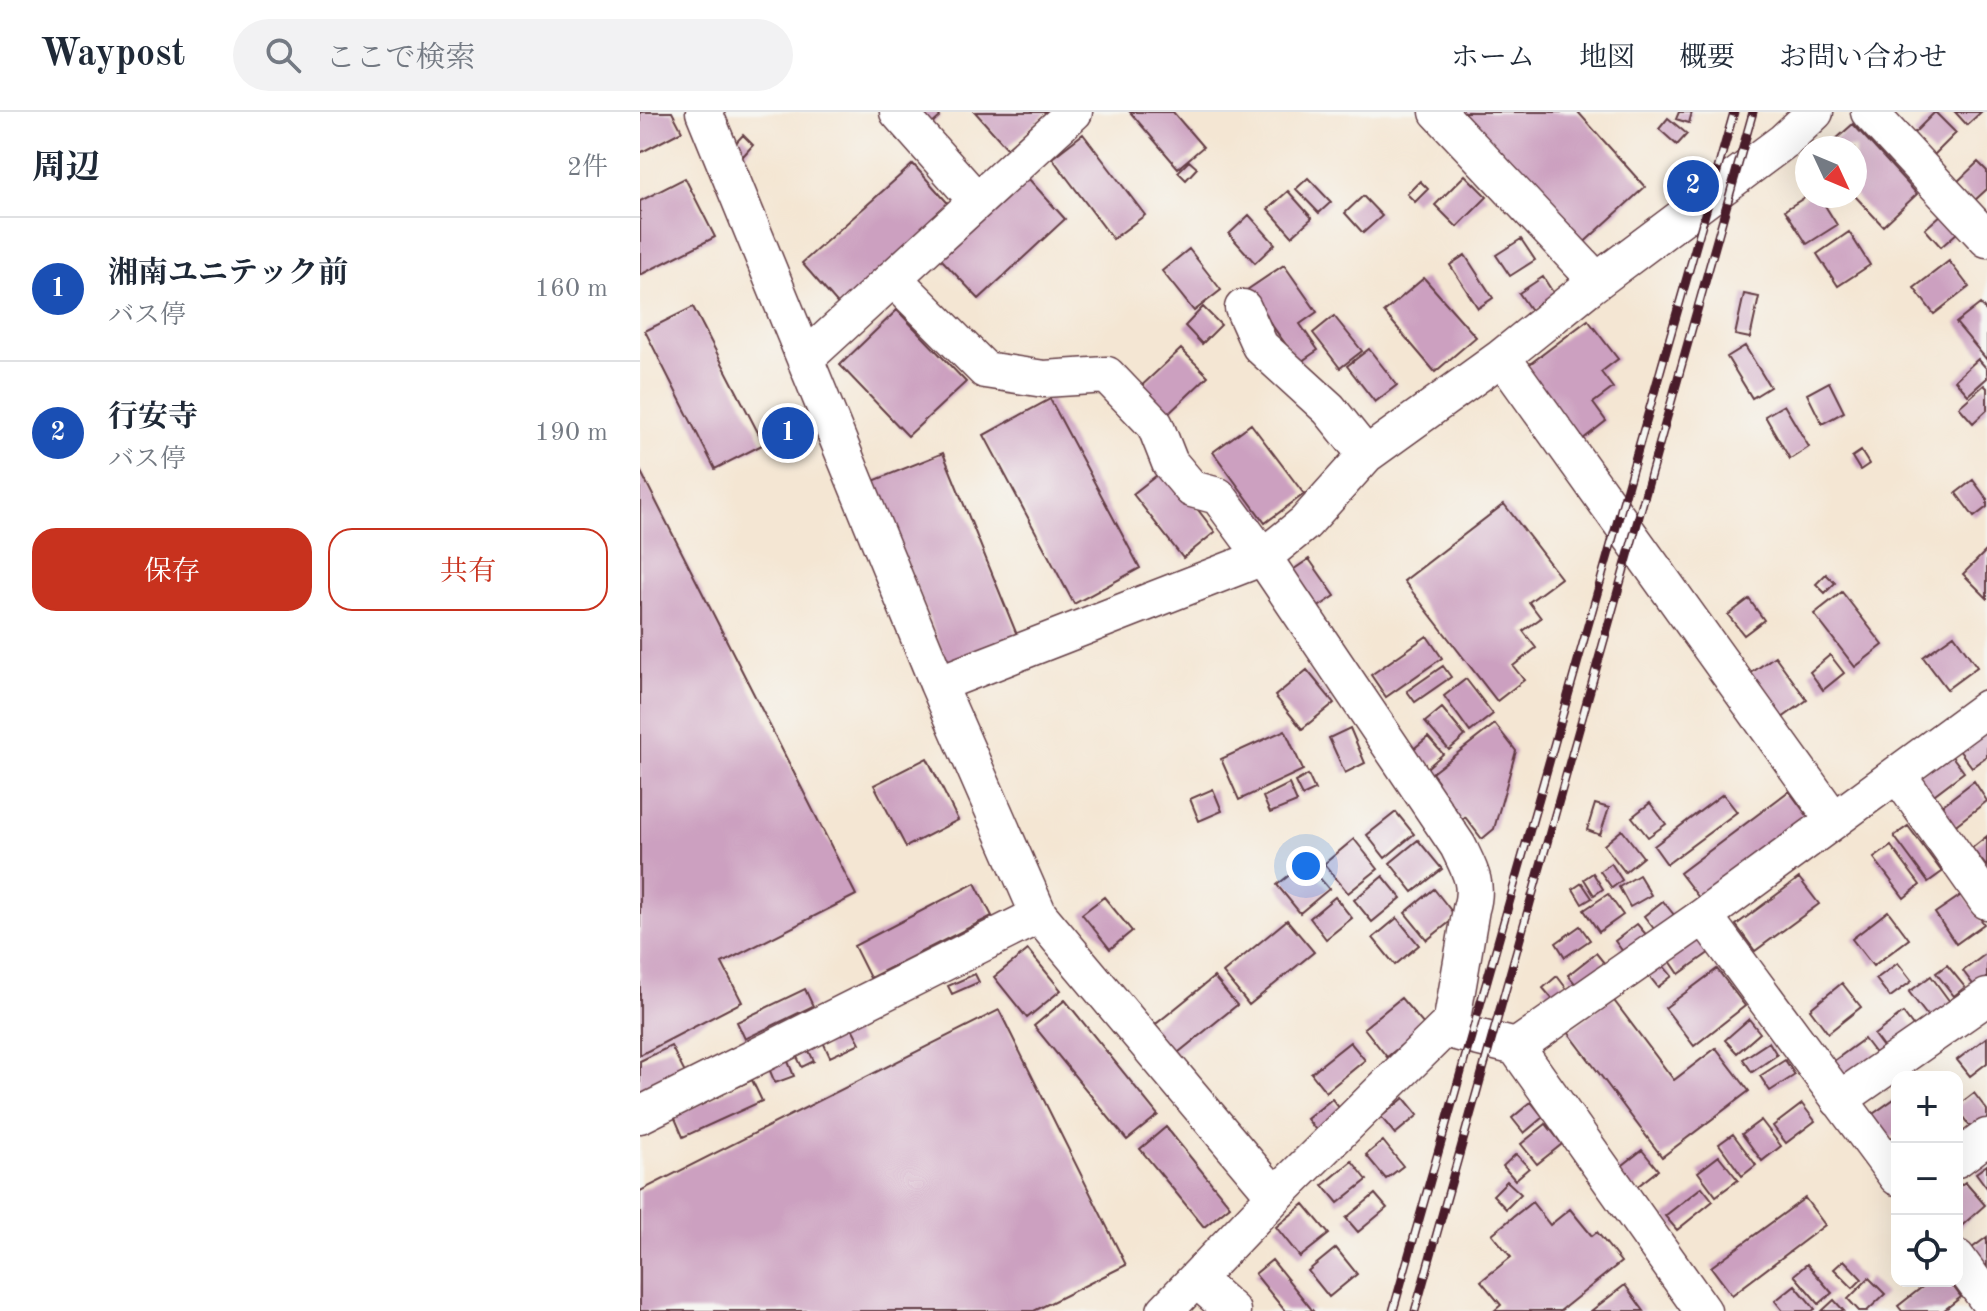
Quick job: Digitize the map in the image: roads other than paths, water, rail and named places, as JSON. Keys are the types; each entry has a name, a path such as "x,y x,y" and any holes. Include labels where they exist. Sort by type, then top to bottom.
{"street":[{"path":"704,112 938,684 1039,915 1275,1196"},
{"path":"898,112 977,201"},
{"path":"805,359 1074,112"},
{"path":"1438,112 1597,281"},
{"path":"938,684 1263,557 1305,523 1366,455 1502,357 1597,281 1784,141 1815,112"},
{"path":"1869,112 1987,239"},
{"path":"893,278 985,370 1044,379 1107,375 1155,425 1170,463 1192,489 1218,496 1263,557 1458,846 1469,869 1477,892 1471,909 1450,1031"},
{"path":"1243,308 1260,346 1329,409 1366,455"},
{"path":"1502,357 1834,820"},
{"path":"1516,1047 1704,916 1987,708"},
{"path":"1898,775 1987,901"},
{"path":"640,1115 1039,915"},
{"path":"1704,916 1891,1169"},
{"path":"1839,1100 1987,997"},
{"path":"1165,1311 1275,1196 1444,1029 1516,1047 1703,1311"},
{"path":"1963,1155 1987,1137"},
{"path":"1963,1266 1987,1299"},
{"path":"1196,1279 1232,1311"}],"railway":[{"path":"1393,1311 1734,112"},
{"path":"1415,1311 1753,112"}],"place":[{"name":"行安寺","path":"1693,186"},
{"name":"湘南ユニテック前","path":"788,433"}]}
